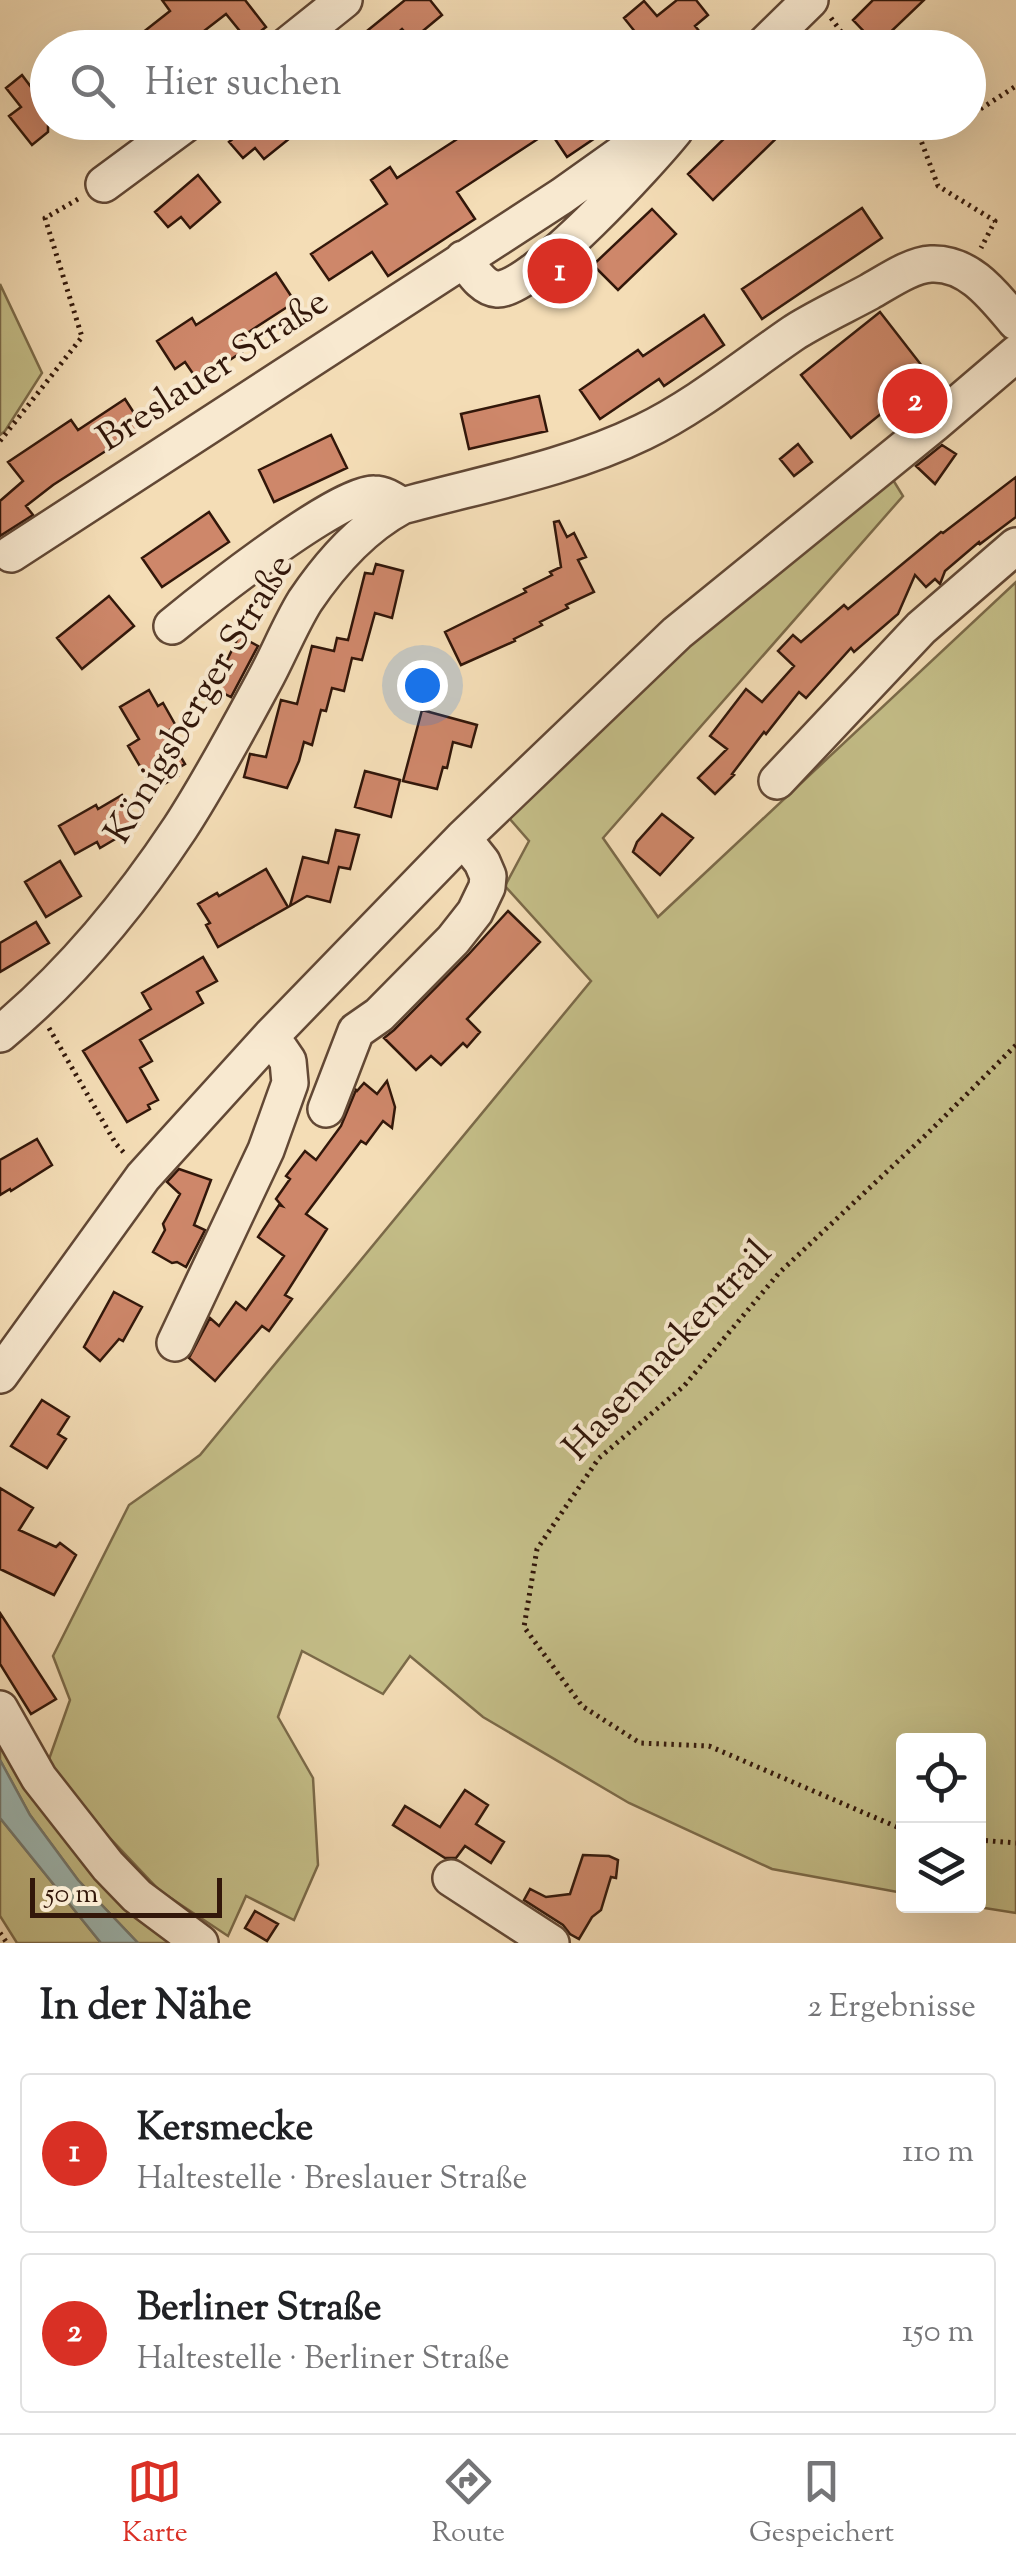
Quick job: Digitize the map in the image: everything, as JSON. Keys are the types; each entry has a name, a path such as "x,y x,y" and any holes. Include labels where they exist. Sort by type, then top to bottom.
{"street":[{"path":"306,30 344,0"},
{"path":"787,30 820,8"},
{"path":"104,184 164,140"},
{"name":"Breslauer Straße","path":"11,554 562,196 641,140"},
{"path":"463,259 488,286 500,290 513,286 549,258 644,169 667,140"},
{"name":"Königsberger Straße","path":"0,1034 64,977 180,828 263,684 304,603 334,564 386,515 402,506 579,458 640,434 675,416 798,330 903,274 929,264 952,266 968,274"},
{"path":"968,274 1016,322"},
{"path":"0,1376 143,1177 463,838 677,633 1016,354"},
{"name":"Königsberger Straße","path":"172,626 311,522 371,493 402,506"},
{"path":"777,781 921,628 1016,546"},
{"path":"326,1108 356,1032 379,1015 476,912 488,876 463,838"},
{"path":"176,1344 266,1150 290,1084 288,1061 272,1036"},
{"path":"0,1709 39,1778 108,1866 137,1896 200,1943"},
{"path":"451,1878 551,1943"}],"path":[{"path":"820,8 838,30"},
{"path":"986,105 1016,86"},
{"path":"921,140 938,186 995,221 968,274"},
{"path":"0,441 82,337 45,218 104,184"},
{"path":"36,1005 116,1144"},
{"name":"Hasennackentrail","path":"896,1827 709,1746 640,1742 582,1706 524,1627 537,1549 600,1458 684,1386 779,1274 1016,1045"},
{"path":"986,1841 1016,1843"},
{"path":"0,1932 7,1943"}],"shaded area":[{"path":"0,284 42,373 0,435"},
{"path":"890,475 903,496 603,838 658,917 1016,582 1016,1913 986,1908 986,1733 896,1733 896,1892 772,1869 629,1803 483,1717 410,1656 383,1694 302,1651 278,1717 313,1778 318,1865 294,1920 246,1896 228,1936 160,1891 108,1836 48,1762 70,1700 53,1656 129,1505 200,1455 591,981 505,886 529,841 502,810 682,636"},
{"path":"0,1727 175,1943 138,1943 78,1880 30,1815 0,1760"},
{"path":"0,1818 101,1943 17,1943 0,1916"}],"water":[{"path":"0,1760 30,1815 78,1880 138,1943 101,1943 0,1818"}],"building":[{"path":"162,0 245,0 266,27 239,30 226,14 205,30 146,30 170,11"},
{"path":"405,0 430,0 442,15 424,30 368,30"},
{"path":"677,0 696,0 708,15 695,26 698,30 634,30 624,18 644,1 657,16"},
{"path":"873,0 924,0 893,30 863,30 853,20"},
{"path":"22,75 30,86 30,140 38,140 32,145 9,116 21,107 6,88"},
{"path":"288,140 264,159 255,148 243,158 229,142"},
{"path":"456,140 536,140 457,192 475,219 388,276 372,252 329,280 311,254 387,204 371,180 390,167 397,178"},
{"path":"556,140 592,140 567,157"},
{"path":"723,140 775,140 713,200 688,174"},
{"path":"198,175 220,202 190,228 181,217 168,227 155,212"},
{"path":"862,208 882,238 762,319 742,289"},
{"path":"652,209 676,234 618,290 593,265"},
{"path":"276,273 295,302 241,337 248,348 198,381 185,362 175,369 157,341 192,318 196,325"},
{"path":"880,312 929,375 851,438 801,375"},
{"path":"704,315 724,345 664,386 659,379 600,419 580,390 638,350 643,356"},
{"path":"539,396 547,431 469,449 461,414"},
{"path":"125,399 143,427 53,485 26,506 33,515 0,536 0,501 23,481 8,462 71,420 78,430"},
{"path":"331,435 347,468 274,502 259,470"},
{"path":"798,444 812,462 794,476 780,459"},
{"path":"942,445 956,454 935,484 916,466"},
{"path":"1016,477 1016,517 945,571 940,584 935,579 926,587 915,575 898,614 854,652 851,648 806,698 799,692 715,794 698,778 727,749 710,736 746,689 762,702 794,666 778,651 793,635 801,642 844,605 848,609 941,532"},
{"path":"209,512 229,542 162,587 142,558"},
{"path":"559,521 567,537 574,533 586,557 578,560 594,592 566,605 568,608 515,641 461,665 445,632 526,592 524,589 561,567 554,522"},
{"path":"376,564 403,571 392,618 375,613 362,660 352,658 344,691 332,688 326,711 321,710 312,745 304,742 287,788 244,777 250,754 266,757 281,700 297,704 312,646 334,651 337,638 348,640 365,573 373,574"},
{"path":"109,596 134,626 82,669 57,638"},
{"path":"239,636 258,646 231,697 213,688"},
{"path":"149,690 158,706 163,703 176,726 166,732 185,764 175,770 178,776 154,790 128,746 139,739 120,707"},
{"path":"422,710 477,725 471,747 453,742 437,789 403,781"},
{"path":"365,771 400,780 391,817 355,807"},
{"path":"122,795 139,825 100,848 97,842 75,854 59,826"},
{"path":"662,814 693,838 660,875 633,852"},
{"path":"336,830 359,835 350,869 339,867 330,902 307,896 290,906 303,857 328,863"},
{"path":"60,861 81,896 46,917 25,882"},
{"path":"266,869 288,907 218,947 198,904"},
{"path":"508,911 540,942 467,1019 480,1032 467,1047 463,1043 441,1065 431,1056 416,1070 384,1038"},
{"path":"36,922 49,943 0,972 0,943"},
{"path":"203,957 217,981 197,992 203,1003 140,1040 152,1061 140,1068 158,1100 127,1122 83,1051 151,1009 142,993"},
{"path":"387,1081 395,1107 392,1128 383,1121 366,1144 361,1141 306,1214 327,1229 285,1295 292,1299 269,1331 262,1326 215,1381 189,1358 210,1318 219,1326 236,1302 246,1310 284,1256 258,1237 282,1206 276,1199 290,1179 286,1176 305,1151 316,1160 341,1126 356,1090 364,1083 377,1094"},
{"path":"37,1139 52,1165 0,1195 0,1160"},
{"path":"179,1169 211,1180 194,1225 205,1230 186,1267 153,1252 180,1194 167,1182"},
{"path":"114,1292 142,1307 123,1341 119,1339 100,1361 84,1347"},
{"path":"42,1400 69,1417 58,1434 66,1439 47,1468 11,1446"},
{"path":"0,1488 33,1508 19,1530 56,1547 60,1543 76,1555 54,1595 0,1569"},
{"path":"0,1613 56,1699 31,1714 0,1664"},
{"path":"465,1790 488,1805 476,1824 504,1842 491,1863 465,1846 456,1858 445,1858 393,1825 405,1806 440,1827"},
{"path":"583,1855 618,1860 616,1878 611,1877 601,1910 579,1939 524,1900 530,1889 546,1897 570,1894"},
{"path":"255,1911 278,1924 267,1941 245,1928"}],"place":[{"name":"Kersmecke","path":"560,271"},
{"name":"Berliner Straße","path":"915,401"}]}
